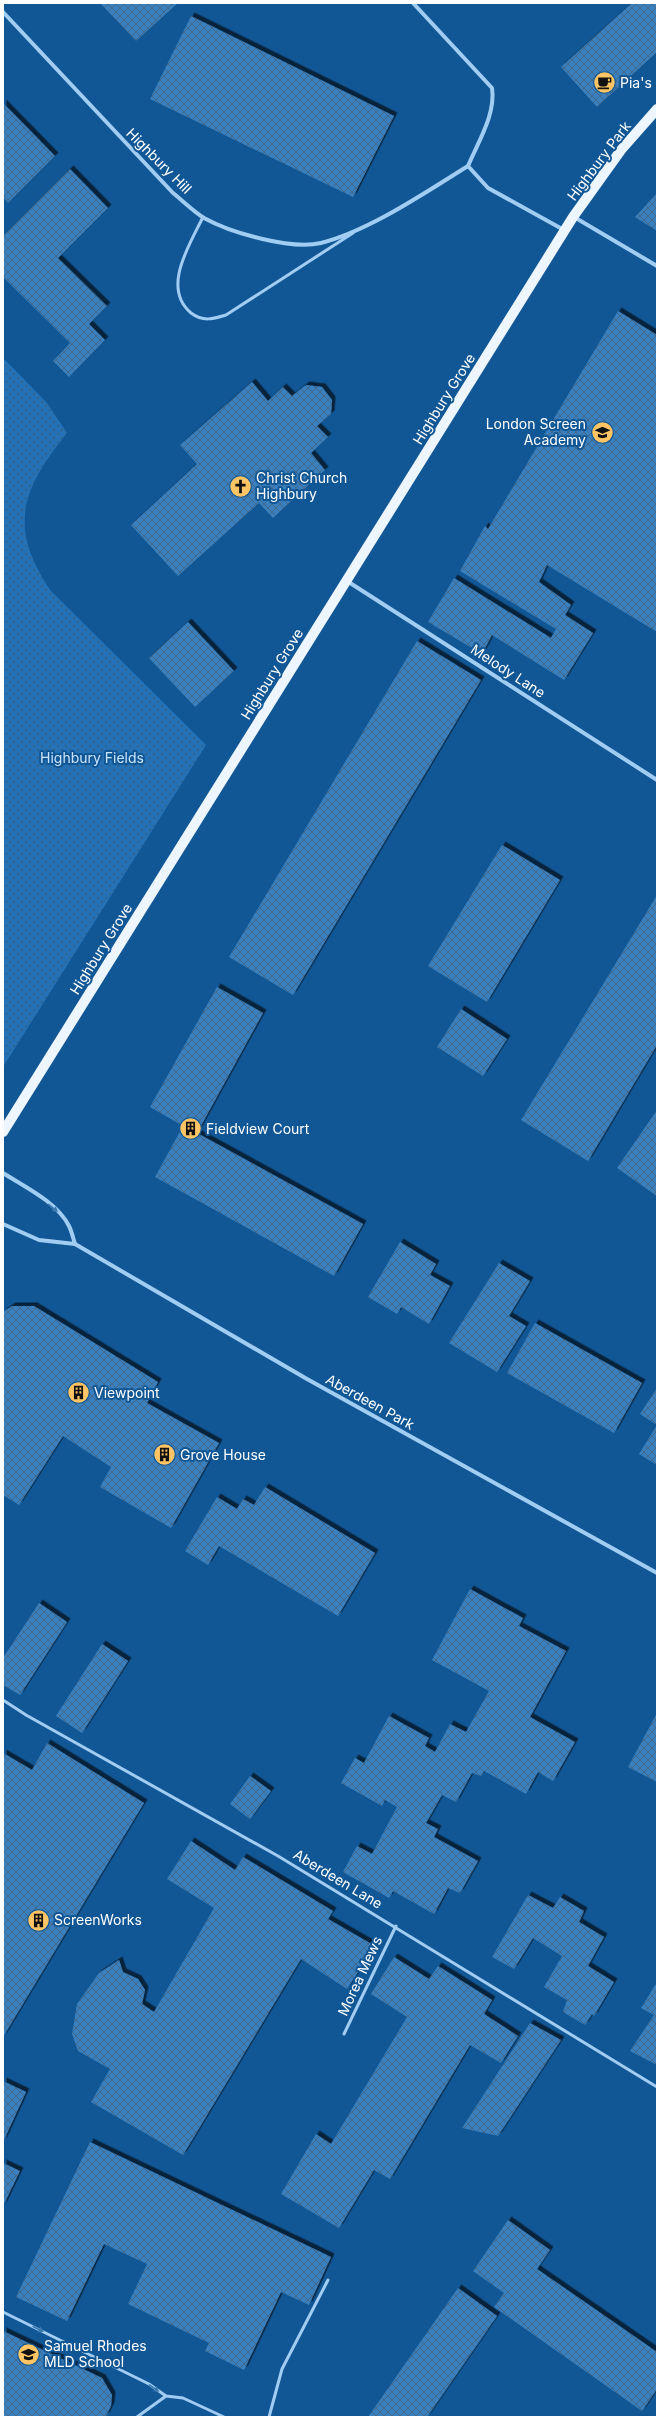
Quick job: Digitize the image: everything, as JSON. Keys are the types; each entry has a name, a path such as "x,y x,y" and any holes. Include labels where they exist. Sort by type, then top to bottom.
{"main road":[{"name":"Highbury Park","path":"566,231 574,217 621,150 657,110"},
{"name":"Highbury Grove","path":"3,1132 566,231"}],"street":[{"path":"413,3 492,88 494,100 491,110 468,166 488,188 566,231"},
{"name":"Highbury Hill","path":"3,12 173,194 203,217 240,233 283,243 319,243 355,232 468,166"},
{"path":"574,217 657,266"},
{"name":"Melody Lane","path":"347,581 657,780"},
{"path":"3,1173 32,1191 60,1213 69,1226 75,1244"},
{"name":"Aberdeen Park","path":"3,1224 39,1240 75,1244 314,1383 657,1573"}],"lane":[{"path":"203,217 183,261 178,276 179,294 186,309 197,317 211,320 226,315 355,232"},
{"name":"Aberdeen Lane","path":"3,1700 26,1715 278,1856 396,1926 657,2087"},
{"name":"Morea Mews","path":"344,2034 396,1926"},
{"path":"269,2417 282,2369 328,2280"},
{"path":"3,2312 149,2384 166,2396 182,2398 224,2417"},
{"path":"137,2417 166,2396"}],"green space":[{"name":"Highbury Fields","path":"3,358 47,403 67,433 39,472 31,491 26,509 25,528 29,547 37,568 51,591 206,745 3,1067"}],"building":[{"path":"100,3 178,3 136,41"},
{"path":"632,3 657,3 657,52 597,107 561,67"},
{"path":"191,16 394,116 353,197 150,99"},
{"path":"3,103 55,156 8,203 3,197"},
{"path":"70,169 108,208 58,258 107,306 89,324 105,340 69,377 53,361 70,343 3,277 3,236"},
{"path":"657,193 657,231 635,217"},
{"name":"London Screen Academy","path":"618,311 657,335 657,632 547,565 539,582 571,605 565,615 593,633 564,680 492,635 482,654 428,622 454,578 551,638 556,629 460,571 485,526 488,529"},
{"name":"Christ Church Highbury","path":"252,382 268,401 283,387 292,396 306,385 322,387 332,400 331,414 317,426 328,437 311,453 325,470 273,518 259,503 178,576 131,525 197,464 180,445"},
{"path":"188,622 234,671 195,707 149,658"},
{"path":"417,641 481,680 293,995 229,957"},
{"path":"502,845 560,880 487,1002 428,966"},
{"path":"657,895 657,1045 588,1161 521,1120"},
{"name":"Fieldview Court","path":"217,987 263,1013 197,1133 363,1224 334,1276 155,1177 183,1126 150,1107"},
{"path":"461,1009 507,1039 483,1076 437,1047"},
{"path":"657,1110 657,1196 617,1168"},
{"path":"400,1242 436,1264 430,1275 450,1286 429,1324 401,1307 397,1314 368,1297"},
{"path":"499,1263 530,1281 509,1316 526,1326 497,1372 449,1343"},
{"name":"Viewpoint","path":"12,1306 34,1306 158,1382 147,1403 219,1443 171,1528 100,1487 111,1467 63,1436 19,1505 3,1495 3,1312"},
{"path":"535,1323 642,1383 614,1433 507,1373"},
{"path":"657,1388 657,1425 640,1414"},
{"path":"657,1425 657,1465 639,1454"},
{"path":"265,1487 375,1553 338,1616 219,1546 208,1565 185,1551 217,1497 237,1509 243,1499 254,1505"},
{"path":"470,1589 523,1618 519,1626 566,1651 530,1717 575,1742 553,1781 538,1772 526,1794 484,1771 481,1776 472,1773 456,1802 442,1795 426,1823 438,1829 434,1837 478,1861 460,1893 448,1888 434,1914 393,1891 389,1898 343,1872 357,1846 372,1854 397,1807 385,1800 382,1806 341,1783 355,1758 364,1763 389,1716 429,1738 425,1746 435,1752 450,1724 466,1732 489,1691 432,1660"},
{"path":"39,1603 67,1622 20,1695 3,1685 3,1658"},
{"path":"102,1644 128,1661 82,1733 56,1716"},
{"path":"657,1713 657,1782 628,1767"},
{"name":"ScreenWorks","path":"47,1743 144,1803 3,2037 3,1753 32,1770"},
{"path":"250,1776 271,1791 250,1819 230,1804"},
{"path":"191,1841 235,1870 243,1857 333,1911 328,1919 375,1946 347,1989 301,1959 183,2155 91,2102 110,2069 78,2051 72,2034 77,2004 99,1973 119,1960 123,1972 138,1979 145,1990 142,2004 154,2012 214,1908 167,1879"},
{"path":"528,1895 553,1908 560,1897 584,1911 579,1922 604,1937 588,1966 614,1982 594,2016 592,2014 585,2025 563,2012 567,2000 544,1987 562,1956 533,1938 514,1969 492,1957"},
{"path":"394,1957 429,1979 438,1966 492,2000 484,2014 518,2036 501,2063 470,2045 390,2179 374,2170 339,2228 281,2194 316,2134 331,2144 407,2017 371,1994"},
{"path":"657,1982 657,2065 630,2051 654,2015 641,2008"},
{"path":"530,2023 561,2040 498,2136 462,2128"},
{"path":"3,2081 26,2092 3,2142"},
{"path":"90,2142 331,2257 309,2305 281,2292 244,2370 205,2351 209,2343 128,2304 147,2264 104,2244 67,2321 16,2297"},
{"path":"3,2163 20,2171 3,2206"},
{"path":"508,2220 550,2250 537,2269 657,2352 657,2389 642,2411 494,2307 504,2293 473,2271"},
{"path":"458,2288 497,2316 427,2417 368,2417"},
{"name":"Samuel Rhodes MLD School","path":"3,2331 102,2378 112,2395 111,2406 106,2416 3,2417"}],"place":[{"name":"Pia's","path":"604,83"},
{"name":"London Screen Academy","path":"602,432"},
{"name":"Christ Church Highbury","path":"240,486"},
{"name":"Fieldview Court","path":"190,1129"},
{"name":"Viewpoint","path":"78,1393"},
{"name":"Grove House","path":"165,1455"},
{"name":"ScreenWorks","path":"38,1920"},
{"name":"Samuel Rhodes MLD School","path":"28,2354"}]}
